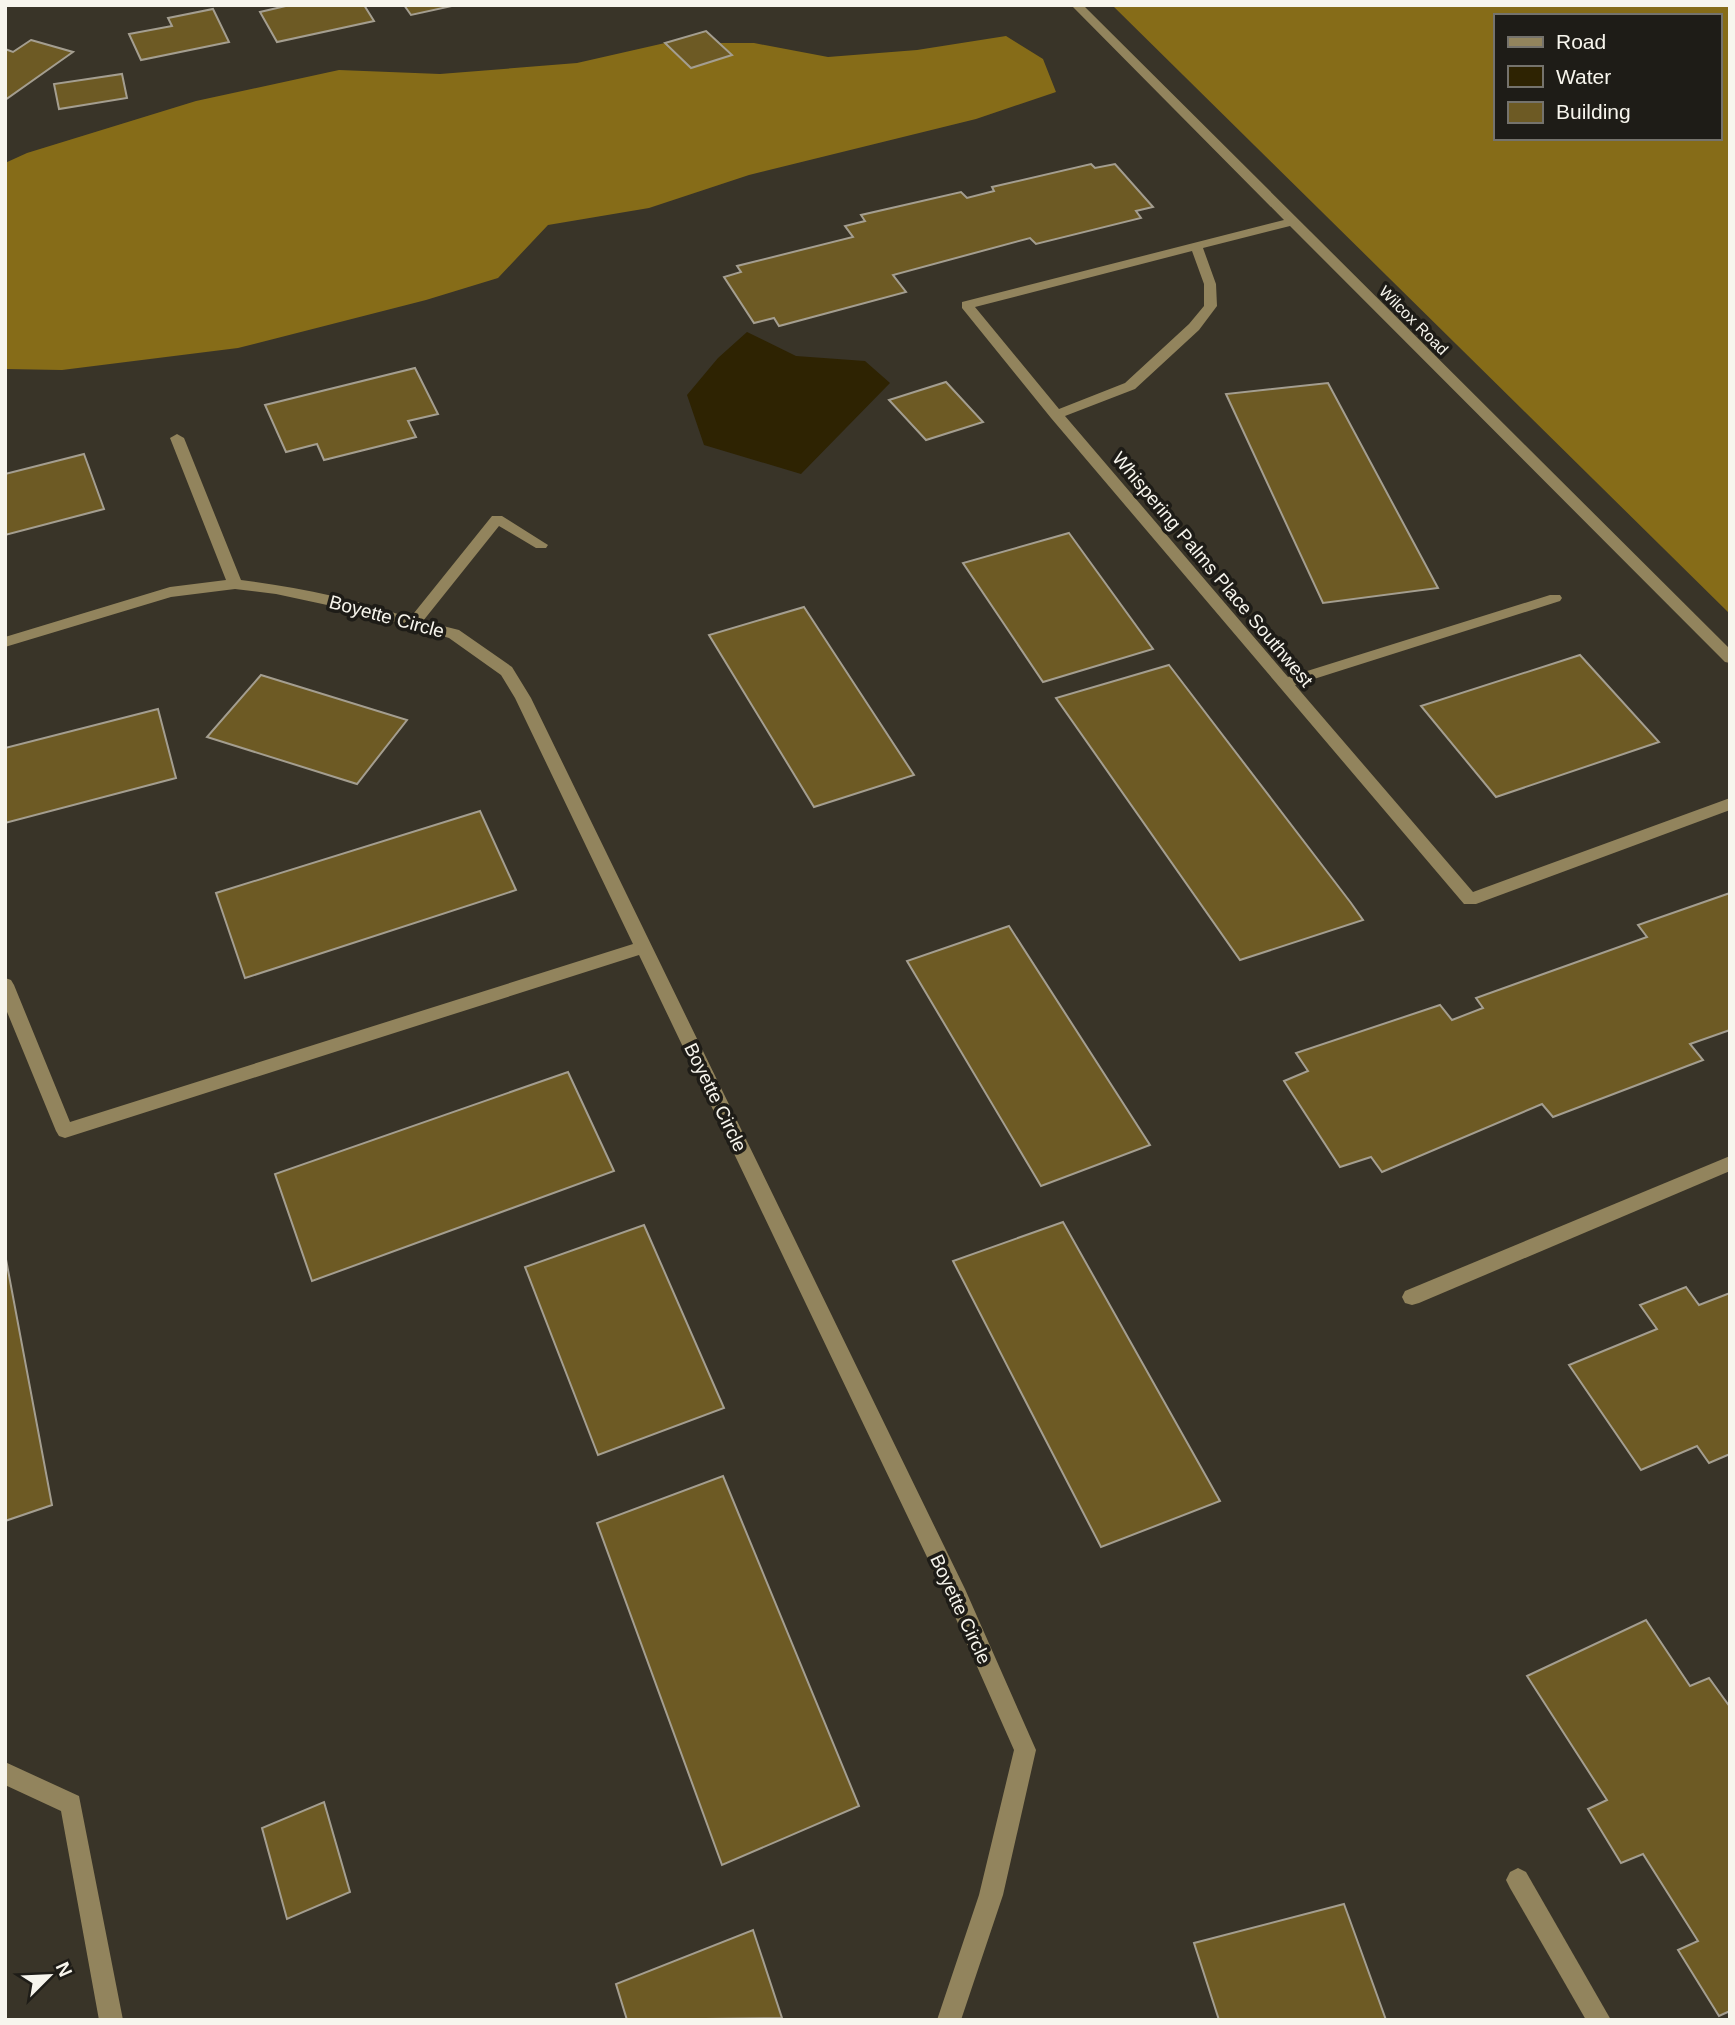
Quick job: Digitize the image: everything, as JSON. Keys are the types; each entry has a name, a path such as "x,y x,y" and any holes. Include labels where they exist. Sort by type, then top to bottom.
{"street":[{"name":"Wilcox Road","path":"1076,5 1730,658"},
{"name":"Whispering Palms Place Southwest","path":"1291,222 967,305 1056,415 1470,900 1730,804"},
{"path":"1056,415 1130,386 1194,327 1211,306 1210,284 1196,246"},
{"path":"177,438 235,584"},
{"path":"413,624 497,519 541,545"},
{"name":"Boyette Circle","path":"5,642 170,592 235,584 276,589 372,610 454,634 508,671 957,1596 1025,1751 991,1895 949,2020"},
{"path":"1285,683 1555,598"},
{"path":"5,985 65,1131 643,947"},
{"path":"1412,1297 1730,1163"},
{"path":"5,1773 71,1804 111,2020"},
{"path":"1518,1880 1599,2020"}],"shaded area":[{"path":"1112,5 1730,5 1730,614"},
{"path":"1006,36 1043,59 1056,92 976,119 749,175 649,208 548,225 498,278 426,300 238,348 62,370 5,369 5,163 27,153 196,101 339,70 440,74 577,63 665,43 754,43 828,57 917,50"}],"water":[{"path":"747,332 796,356 865,361 890,383 801,474 704,445 687,395 718,358"}],"building":[{"path":"290,5 364,5 374,21 277,42 260,12"},
{"path":"404,5 452,5 452,6 411,15"},
{"path":"213,9 229,42 141,60 129,34 172,26 168,18"},
{"path":"706,31 732,55 691,68 665,43"},
{"path":"31,40 73,52 5,100 5,49 13,52"},
{"path":"122,74 127,98 59,109 54,84"},
{"path":"1091,164 1095,168 1115,164 1153,207 1136,211 1141,218 1036,244 1030,238 893,275 906,292 779,326 774,318 754,323 724,277 741,272 737,266 853,237 845,226 865,221 861,215 961,192 967,198 994,191 992,187"},
{"path":"415,368 438,414 408,421 416,437 324,460 317,444 286,452 265,405"},
{"path":"946,382 983,422 926,440 889,400"},
{"path":"1328,383 1438,588 1323,603 1226,394"},
{"path":"84,454 104,509 5,535 5,474"},
{"path":"1069,533 1153,649 1043,682 963,563"},
{"path":"804,607 914,775 814,807 709,635"},
{"path":"1580,655 1659,742 1496,797 1421,706"},
{"path":"1169,665 1363,920 1240,960 1056,698"},
{"path":"261,675 407,720 357,784 207,737"},
{"path":"158,709 176,778 5,823 5,748"},
{"path":"480,811 516,890 245,978 216,893"},
{"path":"1730,893 1730,1030 1690,1044 1703,1060 1553,1117 1542,1104 1382,1172 1371,1157 1340,1167 1284,1081 1308,1071 1296,1053 1440,1005 1452,1020 1483,1008 1476,998 1647,937 1638,925"},
{"path":"1009,926 1150,1145 1041,1186 907,961"},
{"path":"568,1072 614,1171 312,1281 275,1174"},
{"path":"1063,1222 1220,1501 1101,1547 953,1261"},
{"path":"644,1225 724,1408 598,1455 525,1267"},
{"path":"5,1254 52,1505 5,1521"},
{"path":"1686,1287 1699,1305 1730,1293 1730,1454 1709,1463 1697,1446 1641,1470 1569,1365 1657,1329 1640,1305"},
{"path":"723,1476 859,1806 722,1865 597,1523"},
{"path":"1646,1620 1690,1686 1709,1678 1730,1707 1730,2011 1719,2016 1678,1950 1698,1941 1643,1854 1621,1863 1588,1809 1607,1800 1527,1676"},
{"path":"324,1802 350,1892 287,1919 262,1828"},
{"path":"1344,1904 1386,2020 1219,2020 1194,1943"},
{"path":"753,1930 782,2018 627,2020 616,1984"}]}
